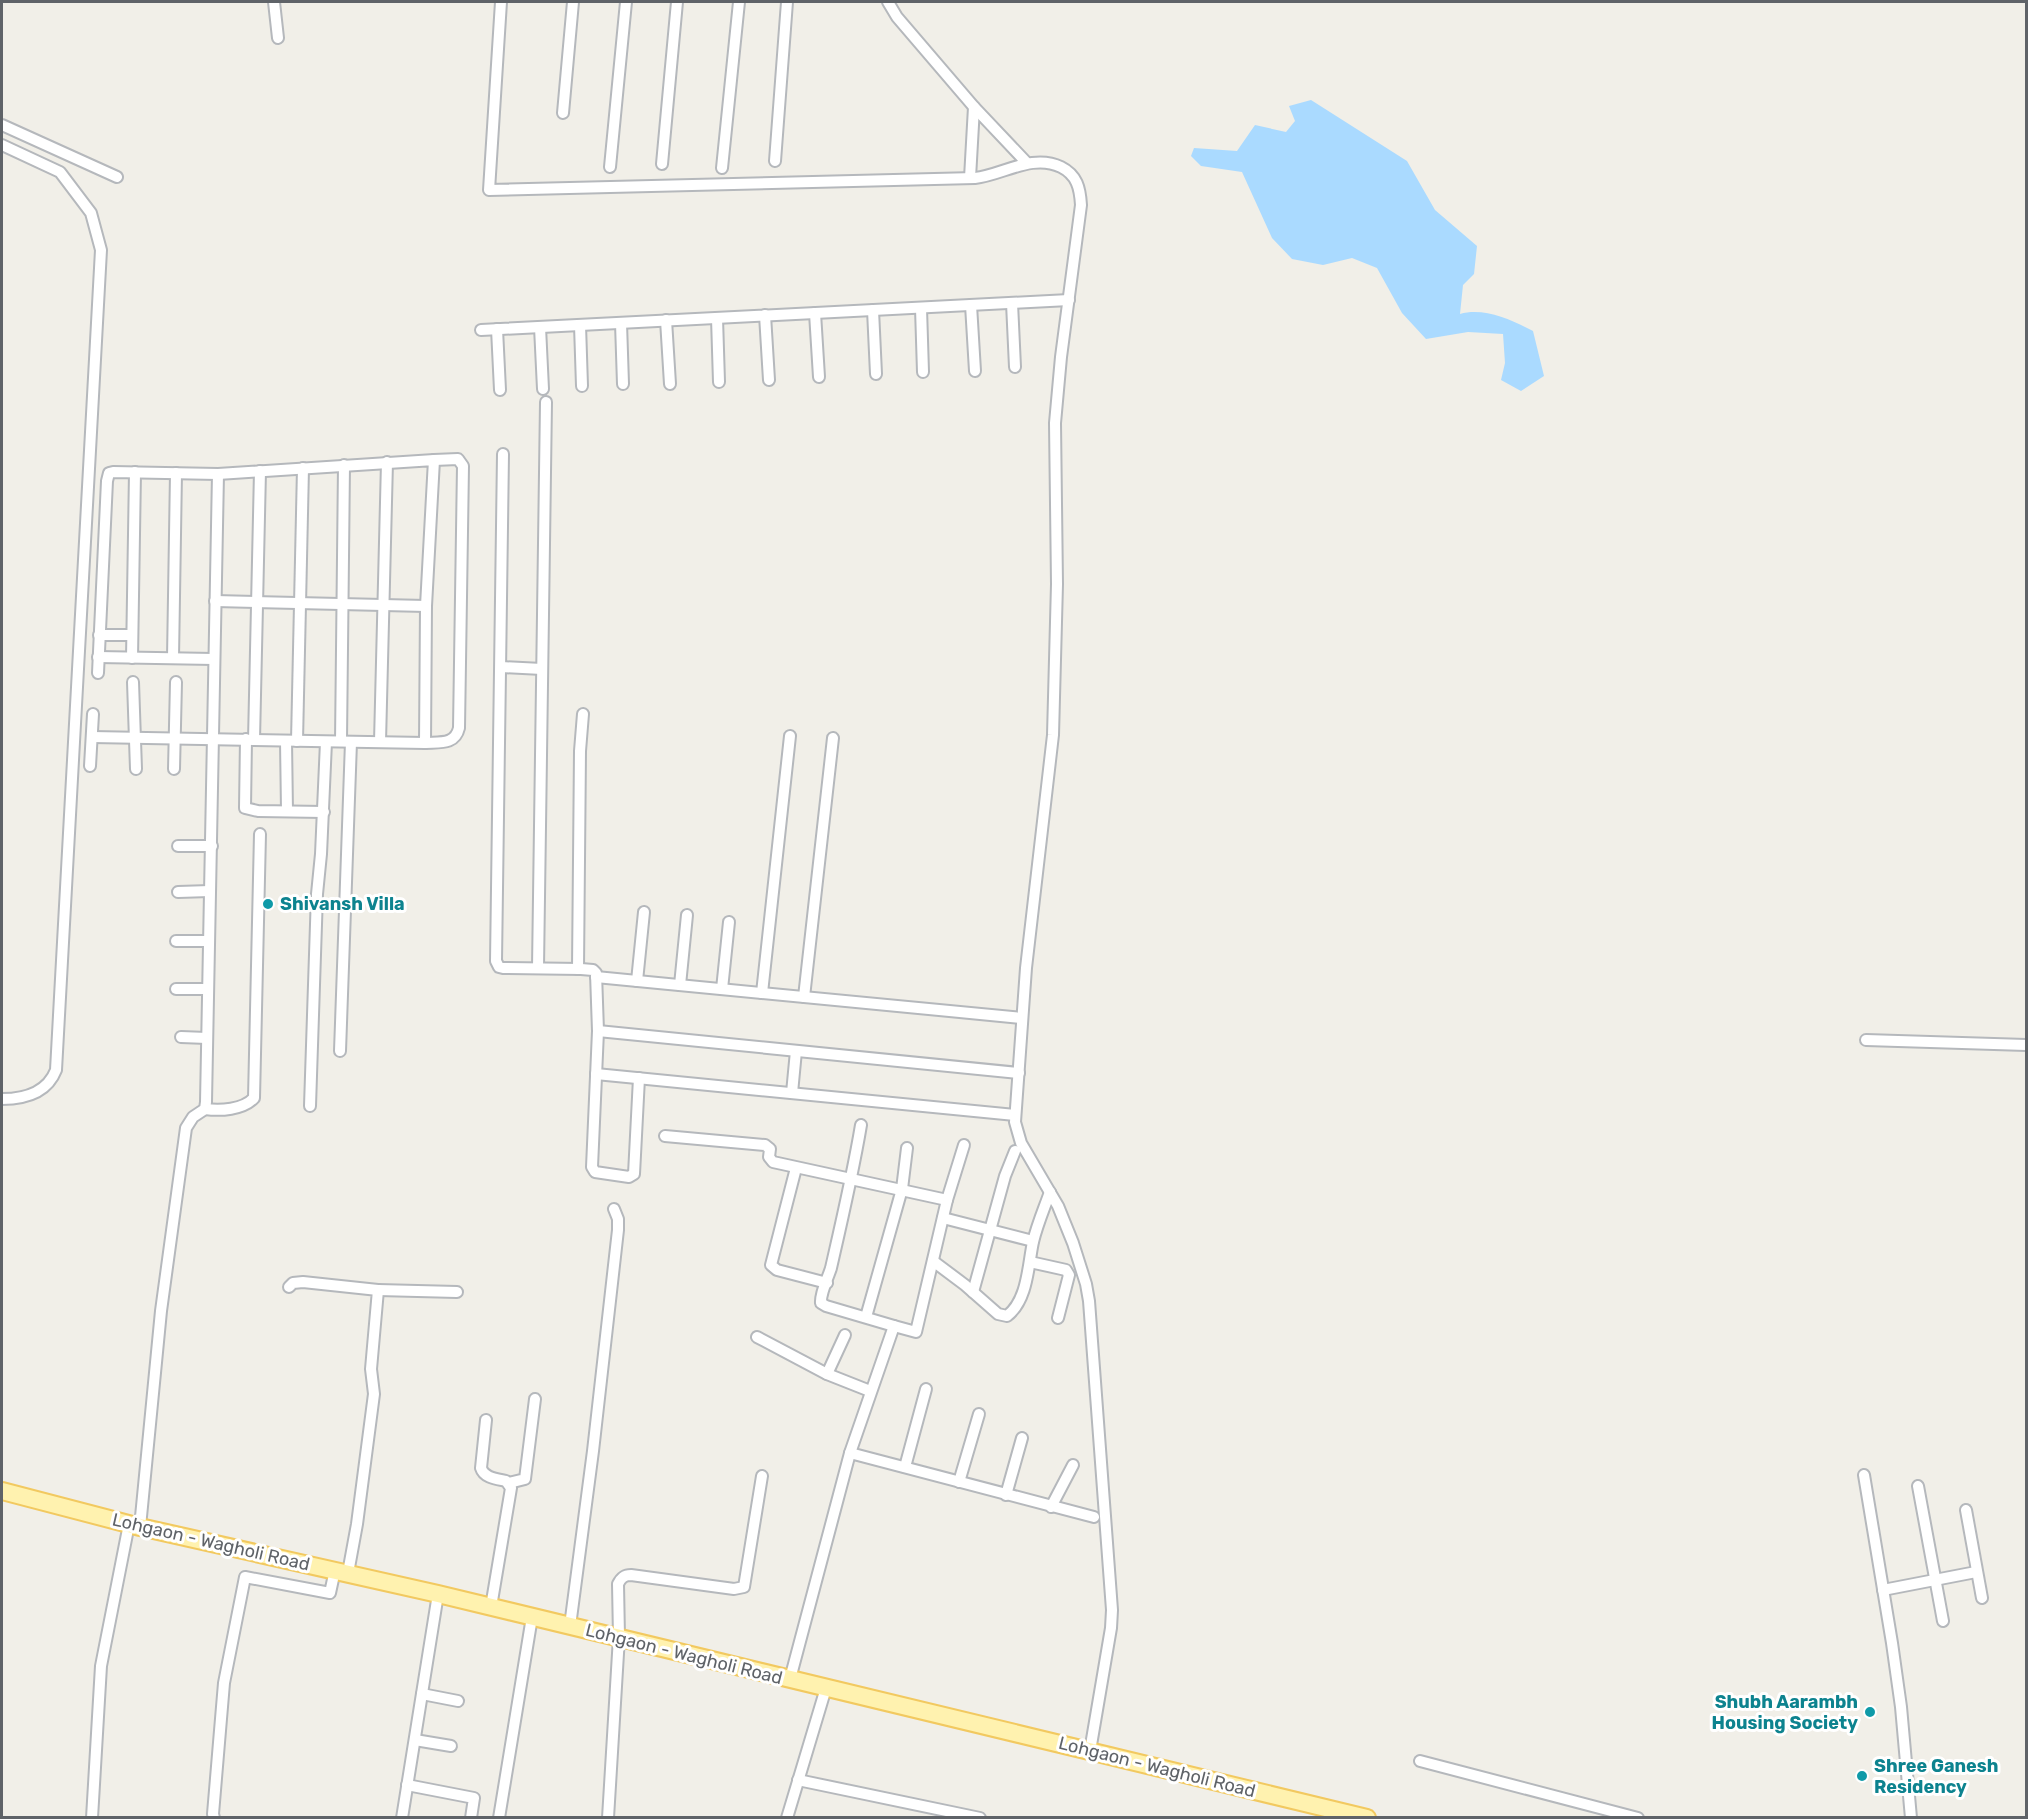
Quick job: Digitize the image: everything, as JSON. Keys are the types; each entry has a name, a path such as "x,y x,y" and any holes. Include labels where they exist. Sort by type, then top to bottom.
{"main road":[{"name":"Lohgaon - Wagholi Road","path":"2,1491 134,1526 438,1594 1367,1818"}],"street":[{"path":"274,2 278,38"},
{"path":"501,2 489,190 970,178 1042,162 1066,170 1074,177 1078,186 1080,206 1055,423 1057,584 1053,735 1033,897 1015,1115 1016,1130 1021,1143 1050,1192 1073,1243 1089,1301 1112,1618 1090,1751"},
{"path":"563,113 573,2"},
{"path":"610,167 626,2"},
{"path":"662,164 677,2"},
{"path":"722,168 738,2"},
{"path":"775,161 787,2"},
{"path":"888,2 897,17 974,107 1027,164"},
{"path":"970,178 974,107"},
{"path":"2,125 117,177"},
{"path":"2,145 60,172 91,213 101,250 56,1070 48,1084 34,1093 15,1099 2,1099"},
{"path":"481,330 1069,300"},
{"path":"1012,303 1014,367"},
{"path":"971,305 975,371"},
{"path":"921,308 923,372"},
{"path":"873,310 876,374"},
{"path":"815,313 819,377"},
{"path":"765,315 769,380"},
{"path":"717,318 719,382"},
{"path":"666,321 670,384"},
{"path":"621,323 623,384"},
{"path":"580,325 582,386"},
{"path":"540,327 543,388"},
{"path":"497,329 500,390"},
{"path":"538,968 546,402"},
{"path":"503,454 496,961 499,967 503,968 593,970 596,977 598,1031 593,1170 595,1172 629,1177 634,1174 639,1078"},
{"path":"92,737 425,743 452,740 459,728 463,466 458,459 218,474 113,472 107,476 98,674"},
{"path":"425,743 426,606 434,460"},
{"path":"380,742 387,462"},
{"path":"340,1051 346,742 342,604 344,465"},
{"path":"287,811 300,603 303,468"},
{"path":"260,471 257,602 244,808 258,811 324,812"},
{"path":"132,658 135,472"},
{"path":"173,658 176,473"},
{"path":"205,1109 218,474"},
{"path":"215,601 426,606"},
{"path":"99,635 132,635"},
{"path":"98,657 214,659"},
{"path":"501,667 542,669"},
{"path":"133,682 136,769"},
{"path":"174,769 176,682"},
{"path":"90,766 93,714"},
{"path":"578,969 580,769 583,714"},
{"path":"762,993 790,736"},
{"path":"804,997 833,738"},
{"path":"310,1106 316,894 324,812 326,742"},
{"path":"92,1818 100,1666 134,1526 186,1128 193,1117 205,1109 228,1109 245,1104 254,1098 260,834"},
{"path":"178,846 212,846"},
{"path":"178,892 210,891"},
{"path":"637,981 644,912"},
{"path":"680,985 687,915"},
{"path":"722,989 729,922"},
{"path":"176,941 209,941"},
{"path":"596,977 1022,1018"},
{"path":"176,989 208,989"},
{"path":"598,1031 1019,1073"},
{"path":"181,1037 207,1038"},
{"path":"1866,1040 2026,1045"},
{"path":"792,1093 796,1051"},
{"path":"596,1074 1015,1115"},
{"path":"861,1125 852,1179 827,1283 820,1299 821,1303 916,1332 942,1218 964,1145"},
{"path":"665,1136 765,1145 770,1149 771,1160 796,1168 947,1200"},
{"path":"866,1317 902,1189 907,1148"},
{"path":"973,1292 1005,1176 1015,1151"},
{"path":"796,1168 771,1265 777,1270 827,1283"},
{"path":"933,1261 998,1314 1007,1316 1019,1301 1034,1241 1050,1192"},
{"path":"570,1626 618,1230 618,1219 614,1209"},
{"path":"942,1218 1034,1241"},
{"path":"1030,1262 1066,1270 1069,1275 1058,1318"},
{"path":"289,1287 292,1284 303,1282 378,1290 457,1292"},
{"path":"214,1818 224,1683 245,1577 330,1593 342,1572 357,1524 374,1394 371,1368 378,1290"},
{"path":"790,1679 850,1453 894,1326"},
{"path":"827,1374 845,1335"},
{"path":"757,1338 827,1374 870,1391"},
{"path":"905,1467 926,1389"},
{"path":"486,1420 482,1473 509,1483 525,1479 535,1399"},
{"path":"960,1482 979,1414"},
{"path":"1006,1495 1022,1437"},
{"path":"850,1453 1094,1517"},
{"path":"1051,1507 1073,1465"},
{"path":"1863,1475 1901,1707 1911,1818"},
{"path":"608,1818 619,1637 618,1584 620,1579 626,1575 734,1589 744,1587 762,1476"},
{"path":"491,1607 510,1494 509,1483"},
{"path":"1918,1486 1943,1622"},
{"path":"1966,1510 1982,1598"},
{"path":"1883,1590 1976,1572"},
{"path":"402,1818 438,1594"},
{"path":"499,1818 532,1617"},
{"path":"788,1818 826,1688"},
{"path":"422,1694 459,1701"},
{"path":"415,1740 451,1746"},
{"path":"1420,1761 1638,1818"},
{"path":"798,1780 980,1818"},
{"path":"407,1785 474,1798 471,1818"}],"water":[{"path":"1311,100 1407,161 1435,210 1477,246 1474,274 1463,285 1460,314 1488,313 1533,331 1544,376 1521,391 1501,380 1505,363 1503,334 1468,332 1426,339 1402,313 1377,268 1352,258 1323,265 1292,259 1272,238 1242,172 1201,166 1191,156 1194,148 1237,151 1255,125 1286,132 1295,121 1289,106"}],"place":[{"name":"Shivansh Villa","path":"268,904"},
{"name":"Shubh Aarambh Housing Society","path":"1870,1712"},
{"name":"Shree Ganesh Residency","path":"1862,1776"}]}
